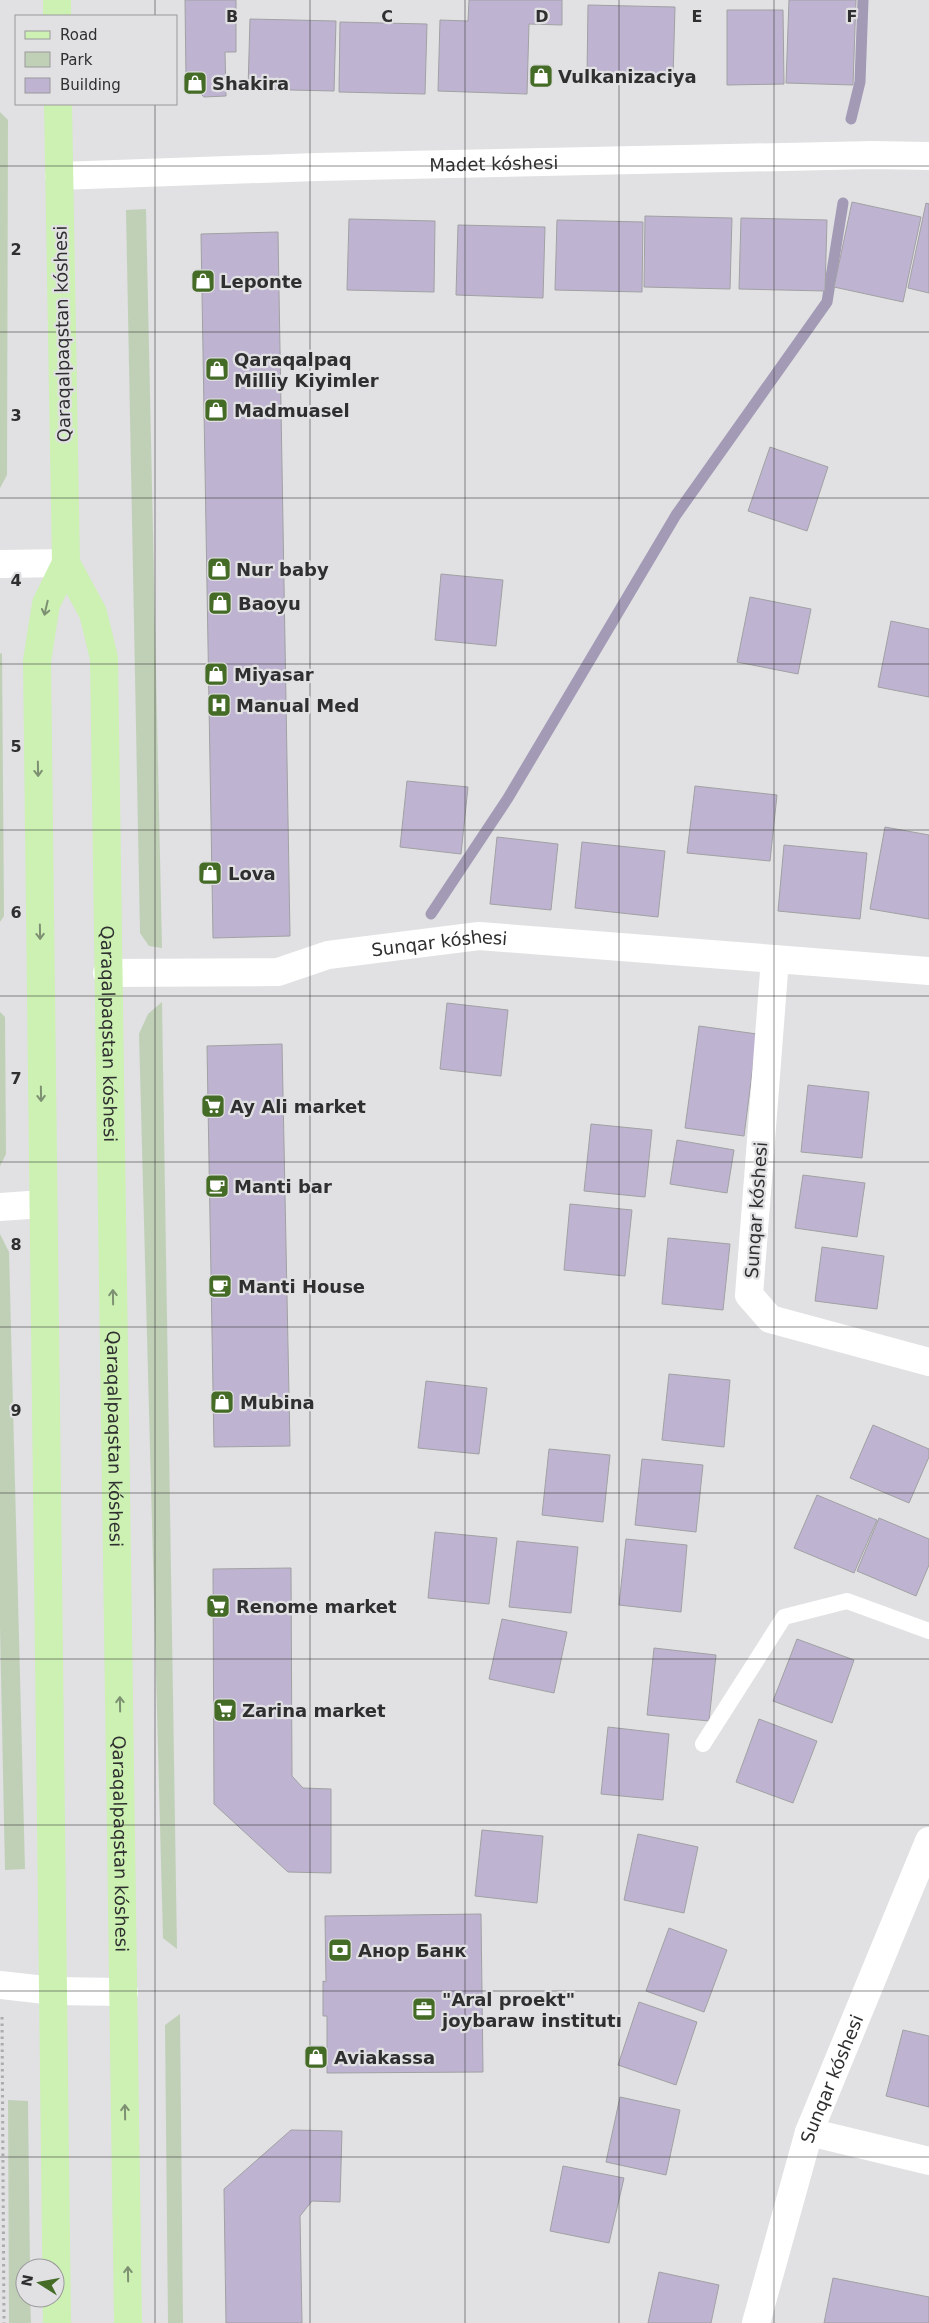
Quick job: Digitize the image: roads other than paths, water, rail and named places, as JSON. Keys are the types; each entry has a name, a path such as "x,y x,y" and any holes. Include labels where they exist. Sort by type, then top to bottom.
{"main road":[{"path":"56,0 57,15"},
{"name":"Qaraqalpaqstan kóshesi","path":"57,2323 42,1204 37,661 46,604 66,563 58,105"},
{"name":"Qaraqalpaqstan kóshesi","path":"66,563 93,613 104,658 128,2323"}],"street":[{"name":"Madet kóshesi","path":"59,176 356,166 873,155 929,156"},
{"path":"0,564 66,563"},
{"name":"Sunqar kóshesi","path":"108,973 278,972 328,955 479,936 929,971"},
{"name":"Sunqar kóshesi","path":"775,959 749,1295 770,1320 929,1362"},
{"path":"0,1207 42,1204"},
{"name":"Sunqar kóshesi","path":"756,2323 809,2132 929,1841"},
{"path":"1,1985 54,1991 124,1992"},
{"path":"809,2132 929,2161"}],"lane":[{"path":"703,1744 784,1617 847,1601 929,1632"}],"waterway":[{"path":"851,119 860,82 863,0"},
{"path":"431,914 508,798 676,515 827,302 843,203"}],"place":[{"name":"Vulkanizaciya","path":"541,76"},
{"name":"Shakira","path":"195,83"},
{"name":"Leponte","path":"203,281"},
{"name":"Qaraqalpaq Milliy Kiyimler","path":"217,369"},
{"name":"Madmuasel","path":"216,410"},
{"name":"Nur baby","path":"219,569"},
{"name":"Baoyu","path":"220,603"},
{"name":"Miyasar","path":"216,674"},
{"name":"Manual Med","path":"219,705"},
{"name":"Lova","path":"210,873"},
{"name":"Ay Ali market","path":"213,1106"},
{"name":"Manti bar","path":"217,1186"},
{"name":"Manti House","path":"220,1286"},
{"name":"Mubina","path":"222,1402"},
{"name":"Renome market","path":"218,1606"},
{"name":"Zarina market","path":"225,1710"},
{"name":"Анор Банк","path":"340,1950"},
{"name":"\"Aral proekt\" joybaraw institutı","path":"424,2009"},
{"name":"Aviakassa","path":"316,2057"}]}
